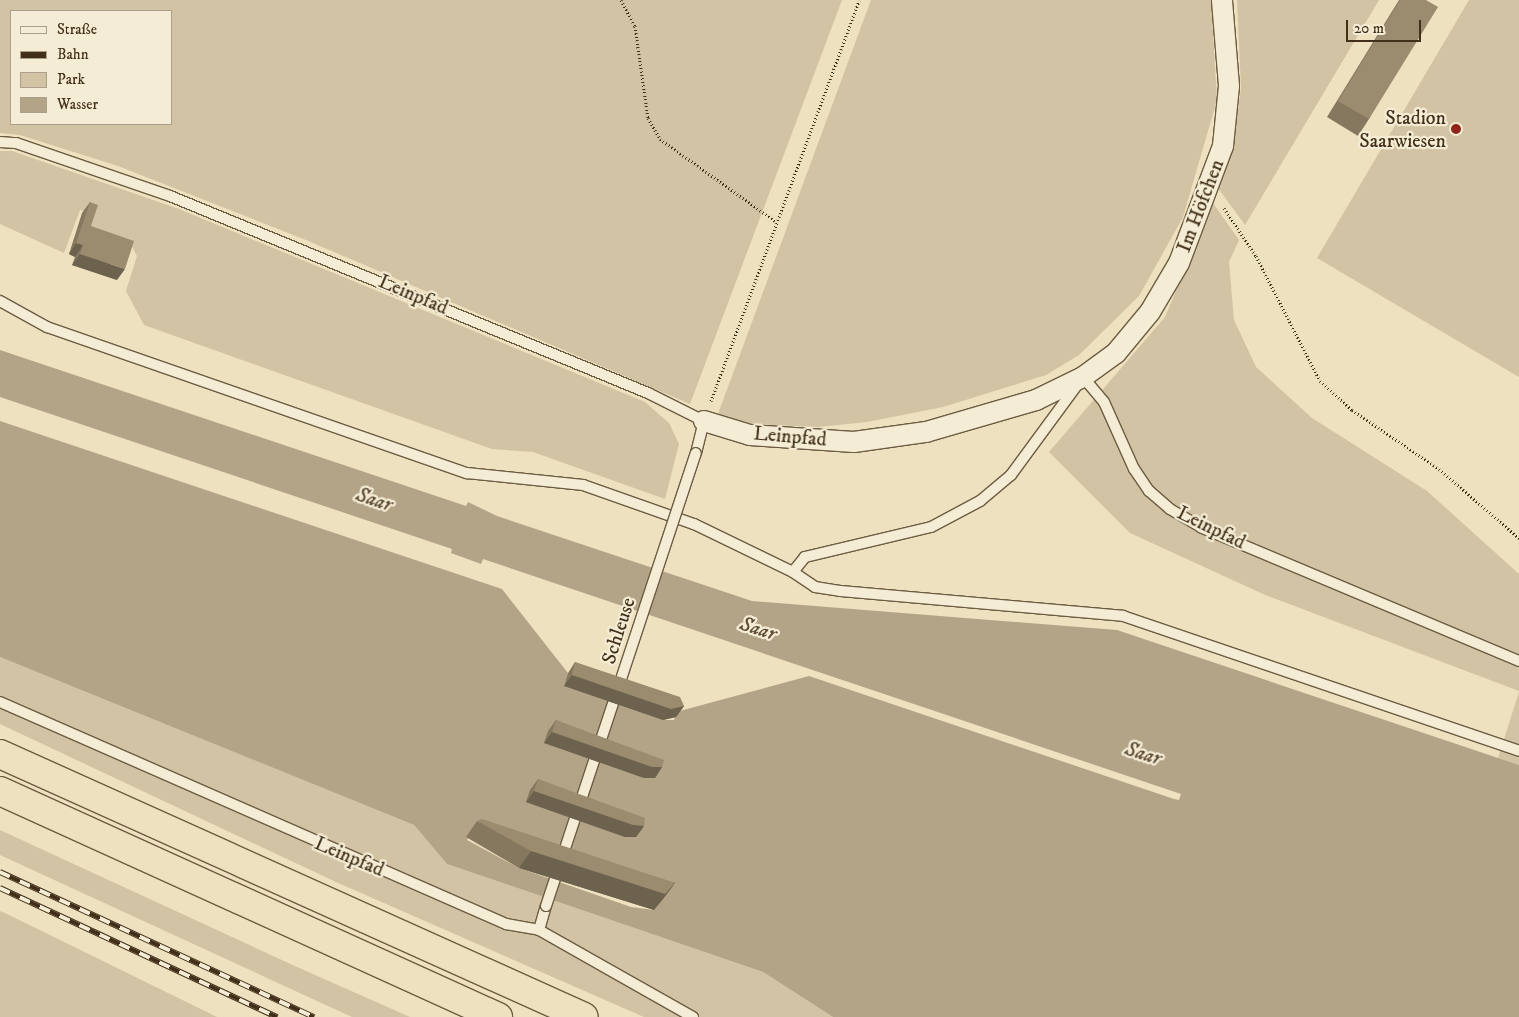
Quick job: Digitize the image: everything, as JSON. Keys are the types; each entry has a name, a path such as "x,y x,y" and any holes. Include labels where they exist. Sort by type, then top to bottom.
{"highway":[{"path":"0,754 584,1017"},
{"path":"0,791 498,1017"}],"street":[{"name":"Im Höfchen","path":"1083,377 1116,353 1150,312 1179,263 1210,188 1223,146 1229,86 1222,0"},
{"name":"Leinpfad","path":"704,421 750,435 854,442 926,432 1036,400 1083,377"}],"lane":[{"name":"Leinpfad","path":"0,142 16,143 170,196 648,393 704,421"},
{"path":"0,300 47,327 467,474 583,485 694,524 793,572 815,587 840,591 1123,616 1519,751"},
{"name":"Leinpfad","path":"1083,377 1104,402 1134,469 1149,491 1170,509 1201,527 1519,661"},
{"path":"793,572 805,557 931,527 980,501 1011,475 1083,377"},
{"name":"Schleuse","path":"539,930 696,453 704,421"},
{"name":"Leinpfad","path":"0,701 11,708 506,924 539,930 694,1017"}],"path":[{"path":"621,0 635,26 648,118 660,139 775,221"},
{"path":"704,421 775,221 859,0"},
{"path":"1210,188 1256,256 1320,381 1352,410 1440,469 1519,538"}],"green space":[{"path":"0,0 842,0 690,404 306,240 118,166 20,135 0,133"},
{"path":"871,0 1211,0 1217,100 1183,217 1139,296 1079,355 1046,375 943,407 867,422 818,427 751,424 718,414"},
{"path":"1237,0 1379,0 1245,225 1218,188 1235,132 1241,88"},
{"name":"Stadion Saarwiesen","path":"1469,0 1519,0 1519,377 1317,258"},
{"path":"0,151 12,151 179,209 645,402 669,423 679,444 665,499 533,452 492,449 144,325 126,291 137,256 130,243 90,228 94,214 80,210 64,253 0,224"},
{"path":"1213,203 1239,240 1229,262 1234,320 1256,367 1312,418 1427,491 1519,574 1519,691 1263,594 1130,533 1049,452 1165,317"},
{"path":"0,657 414,825 447,864 763,972 833,1017 644,1017 336,882 0,724"},
{"path":"1519,692 1519,765 1498,758"},
{"path":"0,830 410,1017 352,1017 0,855"},
{"path":"0,911 7,914 217,1017 0,1017"}],"water":[{"name":"Saar","path":"0,350 466,506 468,502 497,516 752,601 1117,630 1519,765 1519,1017 833,1017 763,972 447,864 414,825 0,657 0,421 502,589 568,673 564,686 663,720 674,720 676,712 809,676 1174,799 1179,800 1181,794 483,559 481,564 451,553 452,549 0,397","holes":["544,743 657,775 644,778","470,835 663,899 654,910 631,907 519,868 467,840"]}],"building":[{"path":"1400,0 1426,0 1438,7 1369,119 1338,101"},
{"path":"90,202 98,205 91,226 134,241 125,269 80,254 83,245 76,243"},
{"path":"575,662 680,697 684,706 671,709 572,675"},
{"path":"556,720 664,760 662,767 652,767 552,732"},
{"path":"538,779 645,818 644,826 633,825 534,791"},
{"path":"482,819 675,883 665,894 531,851 477,821"}],"railway":[{"path":"0,872 314,1017"},
{"path":"0,888 277,1017"}],"place":[{"name":"Stadion Saarwiesen","path":"1456,129"}]}
